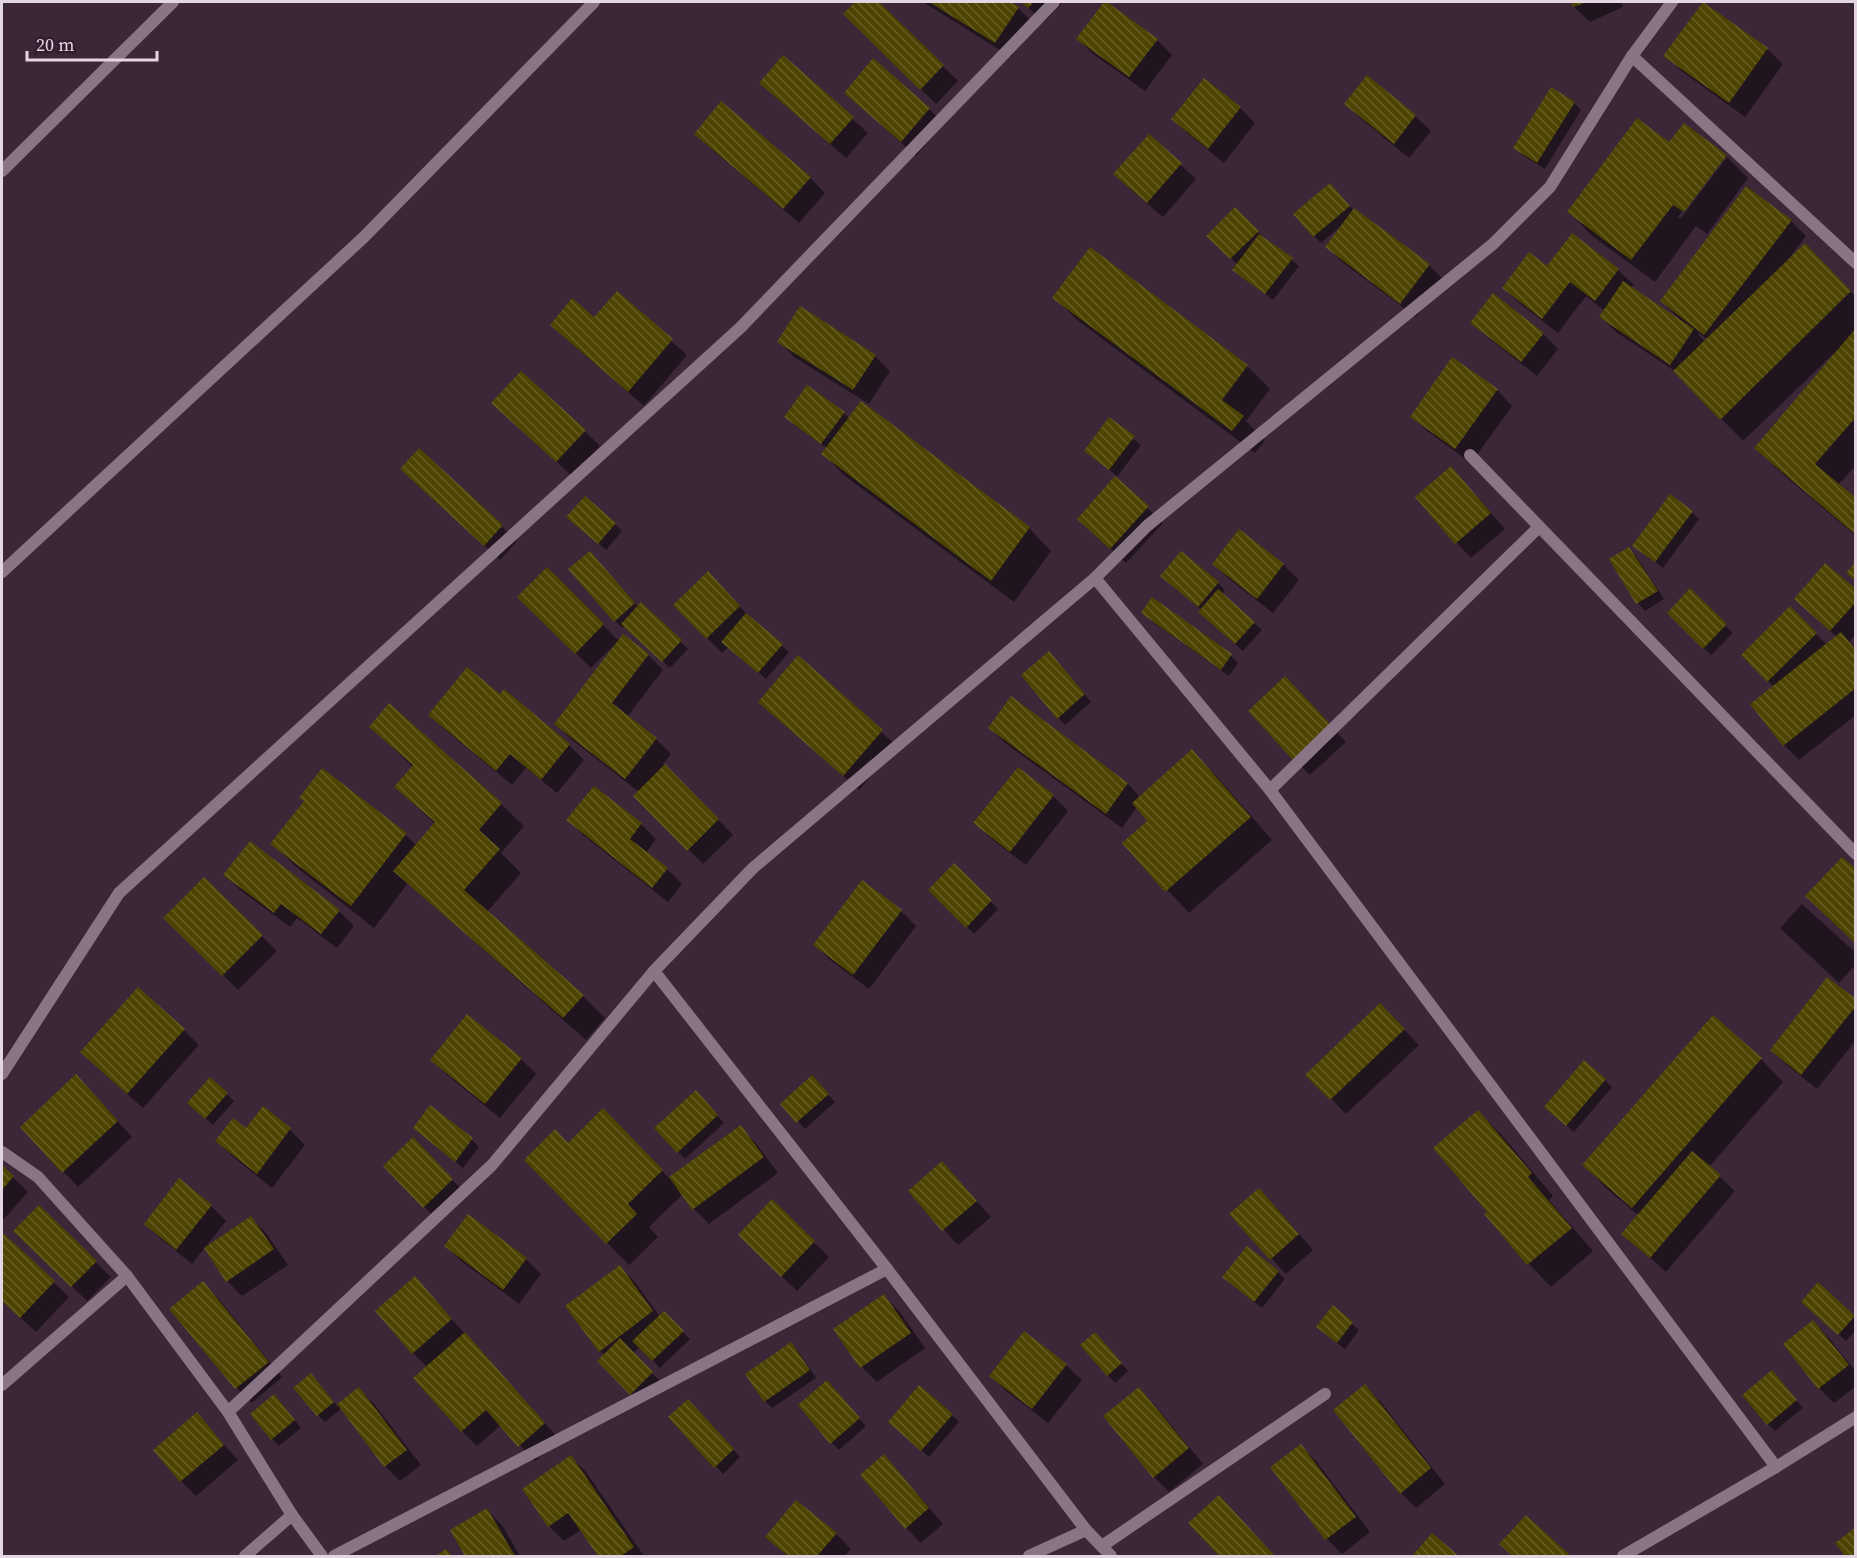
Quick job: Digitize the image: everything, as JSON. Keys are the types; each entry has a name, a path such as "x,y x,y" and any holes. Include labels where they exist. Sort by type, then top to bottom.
{"street":[{"path":"2,171 173,2"},
{"path":"2,573 363,237 594,2"},
{"path":"2,1074 119,893 740,328 1054,2"},
{"path":"228,1412 492,1165 654,970 753,868 1095,578 1147,526 1493,244 1550,187 1632,56 1672,2"},
{"path":"1632,56 1856,263"},
{"path":"1470,455 1856,854"},
{"path":"1270,790 1539,527"},
{"path":"1095,578 1270,790 1776,1467"},
{"path":"654,970 887,1269 1086,1530 1111,1557"},
{"path":"2,1152 38,1178 127,1276 228,1412 292,1515 322,1557"},
{"path":"334,1557 887,1269"},
{"path":"2,1385 127,1276"},
{"path":"1102,1546 1324,1394"},
{"path":"1623,1557 1856,1417"},
{"path":"245,1557 292,1515"},
{"path":"1029,1557 1086,1530"}],"building":[{"path":"855,2 879,2 944,65 920,90 843,14"},
{"path":"929,2 1011,2 1019,7 995,43"},
{"path":"1021,2 1034,2 1028,8"},
{"path":"1104,2 1158,39 1129,77 1076,39"},
{"path":"1571,2 1587,2 1573,7"},
{"path":"1703,2 1768,48 1729,103 1663,56"},
{"path":"783,55 854,117 830,144 759,83"},
{"path":"873,58 930,108 901,142 844,93"},
{"path":"1367,75 1416,115 1394,144 1344,104"},
{"path":"1204,78 1241,107 1208,149 1171,119"},
{"path":"1551,87 1575,102 1537,163 1513,148"},
{"path":"721,101 811,177 783,209 694,134"},
{"path":"1637,118 1669,142 1684,123 1727,155 1684,212 1673,205 1631,260 1567,212"},
{"path":"1149,134 1182,163 1147,203 1113,174"},
{"path":"1330,183 1350,206 1313,237 1293,214"},
{"path":"1746,186 1792,220 1704,335 1660,301"},
{"path":"1235,207 1259,231 1230,259 1206,236"},
{"path":"1354,208 1430,264 1400,304 1325,247"},
{"path":"1572,233 1619,269 1595,301 1570,282 1542,319 1502,288 1529,252 1547,266"},
{"path":"1259,234 1293,258 1265,294 1232,270"},
{"path":"1805,243 1851,291 1720,420 1673,371"},
{"path":"1090,247 1248,365 1222,400 1244,416 1232,431 1052,298"},
{"path":"1623,281 1694,329 1670,365 1599,317"},
{"path":"617,291 673,339 628,392 550,325 572,298 594,317"},
{"path":"1493,293 1544,333 1521,362 1470,323"},
{"path":"800,306 876,355 853,390 777,342"},
{"path":"1856,328 1856,417 1815,464 1856,498 1856,535 1754,448"},
{"path":"1452,357 1498,389 1455,449 1410,417"},
{"path":"521,371 586,430 556,462 491,403"},
{"path":"807,385 845,412 821,444 784,417"},
{"path":"861,401 1030,527 991,581 821,454"},
{"path":"1109,417 1135,436 1109,470 1084,451"},
{"path":"419,448 503,525 484,546 400,469"},
{"path":"1451,466 1491,513 1455,544 1415,497"},
{"path":"1115,476 1149,506 1110,549 1077,519"},
{"path":"1670,494 1693,511 1655,562 1632,546"},
{"path":"585,496 616,523 598,544 566,517"},
{"path":"1239,529 1284,564 1257,599 1212,564"},
{"path":"1629,547 1658,591 1636,604 1609,559"},
{"path":"590,551 635,603 614,622 568,569"},
{"path":"1181,551 1219,582 1198,607 1160,576"},
{"path":"1856,562 1856,581 1846,573"},
{"path":"1825,563 1856,589 1856,602 1830,631 1794,599"},
{"path":"547,567 604,624 575,654 517,597"},
{"path":"708,571 740,606 706,639 673,605"},
{"path":"1690,588 1727,624 1703,649 1667,613"},
{"path":"1218,589 1255,622 1235,644 1198,612"},
{"path":"1152,597 1232,654 1221,670 1141,613"},
{"path":"641,602 682,640 662,662 621,624"},
{"path":"1790,606 1817,633 1767,682 1741,655"},
{"path":"746,613 783,644 758,673 721,642"},
{"path":"1841,632 1856,650 1856,688 1783,746 1750,704"},
{"path":"623,634 649,654 612,703 657,738 625,779 554,724"},
{"path":"1049,651 1085,694 1057,719 1021,675"},
{"path":"798,655 883,730 843,776 758,702"},
{"path":"467,667 500,694 504,689 570,744 541,780 510,754 496,771 428,715"},
{"path":"1285,676 1332,726 1294,761 1248,711"},
{"path":"1011,696 1128,783 1106,814 988,728"},
{"path":"389,703 502,803 479,830 500,849 464,890 584,995 563,1018 393,871 435,822 394,787 413,765 369,727"},
{"path":"1192,749 1251,817 1165,892 1122,843 1147,821 1132,803"},
{"path":"665,764 719,819 687,851 633,796"},
{"path":"1018,767 1054,795 1010,852 973,823"},
{"path":"322,768 407,833 351,906 270,844 304,801 299,798"},
{"path":"594,786 642,823 630,839 668,868 652,888 566,820"},
{"path":"250,841 340,910 321,934 281,904 274,913 223,875"},
{"path":"1842,857 1856,869 1856,944 1805,896"},
{"path":"954,863 992,900 966,928 928,890"},
{"path":"204,877 263,935 222,976 163,918"},
{"path":"862,880 902,910 853,975 813,945"},
{"path":"1827,977 1856,999 1856,1006 1801,1075 1770,1050"},
{"path":"138,987 185,1029 127,1094 80,1052"},
{"path":"1380,1003 1405,1029 1330,1100 1305,1075"},
{"path":"467,1014 522,1058 485,1104 430,1060"},
{"path":"1713,1015 1762,1058 1632,1208 1582,1165"},
{"path":"1584,1060 1606,1079 1566,1126 1544,1107"},
{"path":"76,1074 118,1121 62,1173 20,1127"},
{"path":"812,1075 829,1094 796,1123 780,1104"},
{"path":"210,1077 228,1093 205,1119 187,1103"},
{"path":"696,1090 718,1115 677,1153 654,1128"},
{"path":"430,1105 473,1138 455,1162 413,1128"},
{"path":"263,1106 291,1128 257,1174 215,1141 233,1118 246,1128"},
{"path":"603,1108 663,1170 628,1204 637,1214 606,1244 524,1160 555,1129 568,1143"},
{"path":"1478,1110 1532,1173 1528,1177 1572,1228 1527,1265 1484,1214 1487,1212 1433,1148"},
{"path":"741,1125 764,1157 692,1210 669,1177"},
{"path":"413,1137 453,1179 423,1208 383,1166"},
{"path":"1692,1151 1721,1175 1650,1258 1621,1234"},
{"path":"942,1161 977,1201 942,1231 908,1191"},
{"path":"2,1165 14,1176 2,1190"},
{"path":"179,1178 212,1205 176,1250 144,1224"},
{"path":"1259,1188 1299,1234 1270,1260 1229,1214"},
{"path":"772,1199 815,1241 781,1277 738,1235"},
{"path":"39,1205 97,1261 71,1287 13,1231"},
{"path":"468,1214 527,1258 503,1290 444,1246"},
{"path":"251,1216 274,1249 226,1282 204,1248"},
{"path":"2,1232 55,1281 20,1318 2,1301"},
{"path":"1247,1246 1279,1271 1254,1302 1222,1277"},
{"path":"620,1265 653,1311 599,1352 565,1306"},
{"path":"415,1276 452,1319 412,1354 375,1311"},
{"path":"203,1281 269,1362 235,1389 169,1309"},
{"path":"1818,1282 1855,1316 1838,1335 1801,1302"},
{"path":"884,1294 911,1333 860,1368 833,1329"},
{"path":"1333,1305 1353,1322 1337,1343 1316,1327"},
{"path":"664,1311 684,1331 652,1361 632,1341"},
{"path":"1813,1320 1849,1365 1818,1389 1783,1344"},
{"path":"1024,1331 1067,1364 1032,1409 989,1376"},
{"path":"465,1332 545,1423 518,1447 486,1410 461,1432 413,1378"},
{"path":"1095,1332 1122,1363 1107,1376 1080,1345"},
{"path":"620,1338 653,1372 630,1395 597,1361"},
{"path":"791,1342 810,1370 764,1402 745,1374"},
{"path":"1772,1370 1797,1400 1767,1425 1742,1395"},
{"path":"311,1373 334,1402 317,1416 293,1388"},
{"path":"827,1380 860,1418 830,1444 798,1405"},
{"path":"1365,1384 1431,1468 1400,1494 1333,1410"},
{"path":"919,1385 953,1414 921,1451 888,1422"},
{"path":"359,1387 407,1450 384,1467 337,1404"},
{"path":"1139,1387 1189,1448 1153,1478 1103,1416"},
{"path":"274,1394 295,1420 271,1440 250,1414"},
{"path":"688,1399 734,1449 714,1468 668,1417"},
{"path":"197,1412 224,1445 180,1482 153,1450"},
{"path":"1301,1444 1356,1517 1325,1540 1270,1467"},
{"path":"884,1454 929,1508 905,1529 860,1475"},
{"path":"571,1455 634,1547 621,1556 598,1556 568,1513 548,1527 522,1489"},
{"path":"1219,1495 1275,1556 1219,1556 1188,1523"},
{"path":"796,1500 837,1533 817,1556 788,1556 765,1537"},
{"path":"487,1508 515,1556 465,1556 450,1530"},
{"path":"1526,1515 1571,1556 1512,1556 1499,1544"},
{"path":"1856,1527 1856,1556 1845,1556 1835,1543"},
{"path":"1432,1533 1459,1556 1412,1556"},
{"path":"446,1549 452,1556 436,1556"}]}
